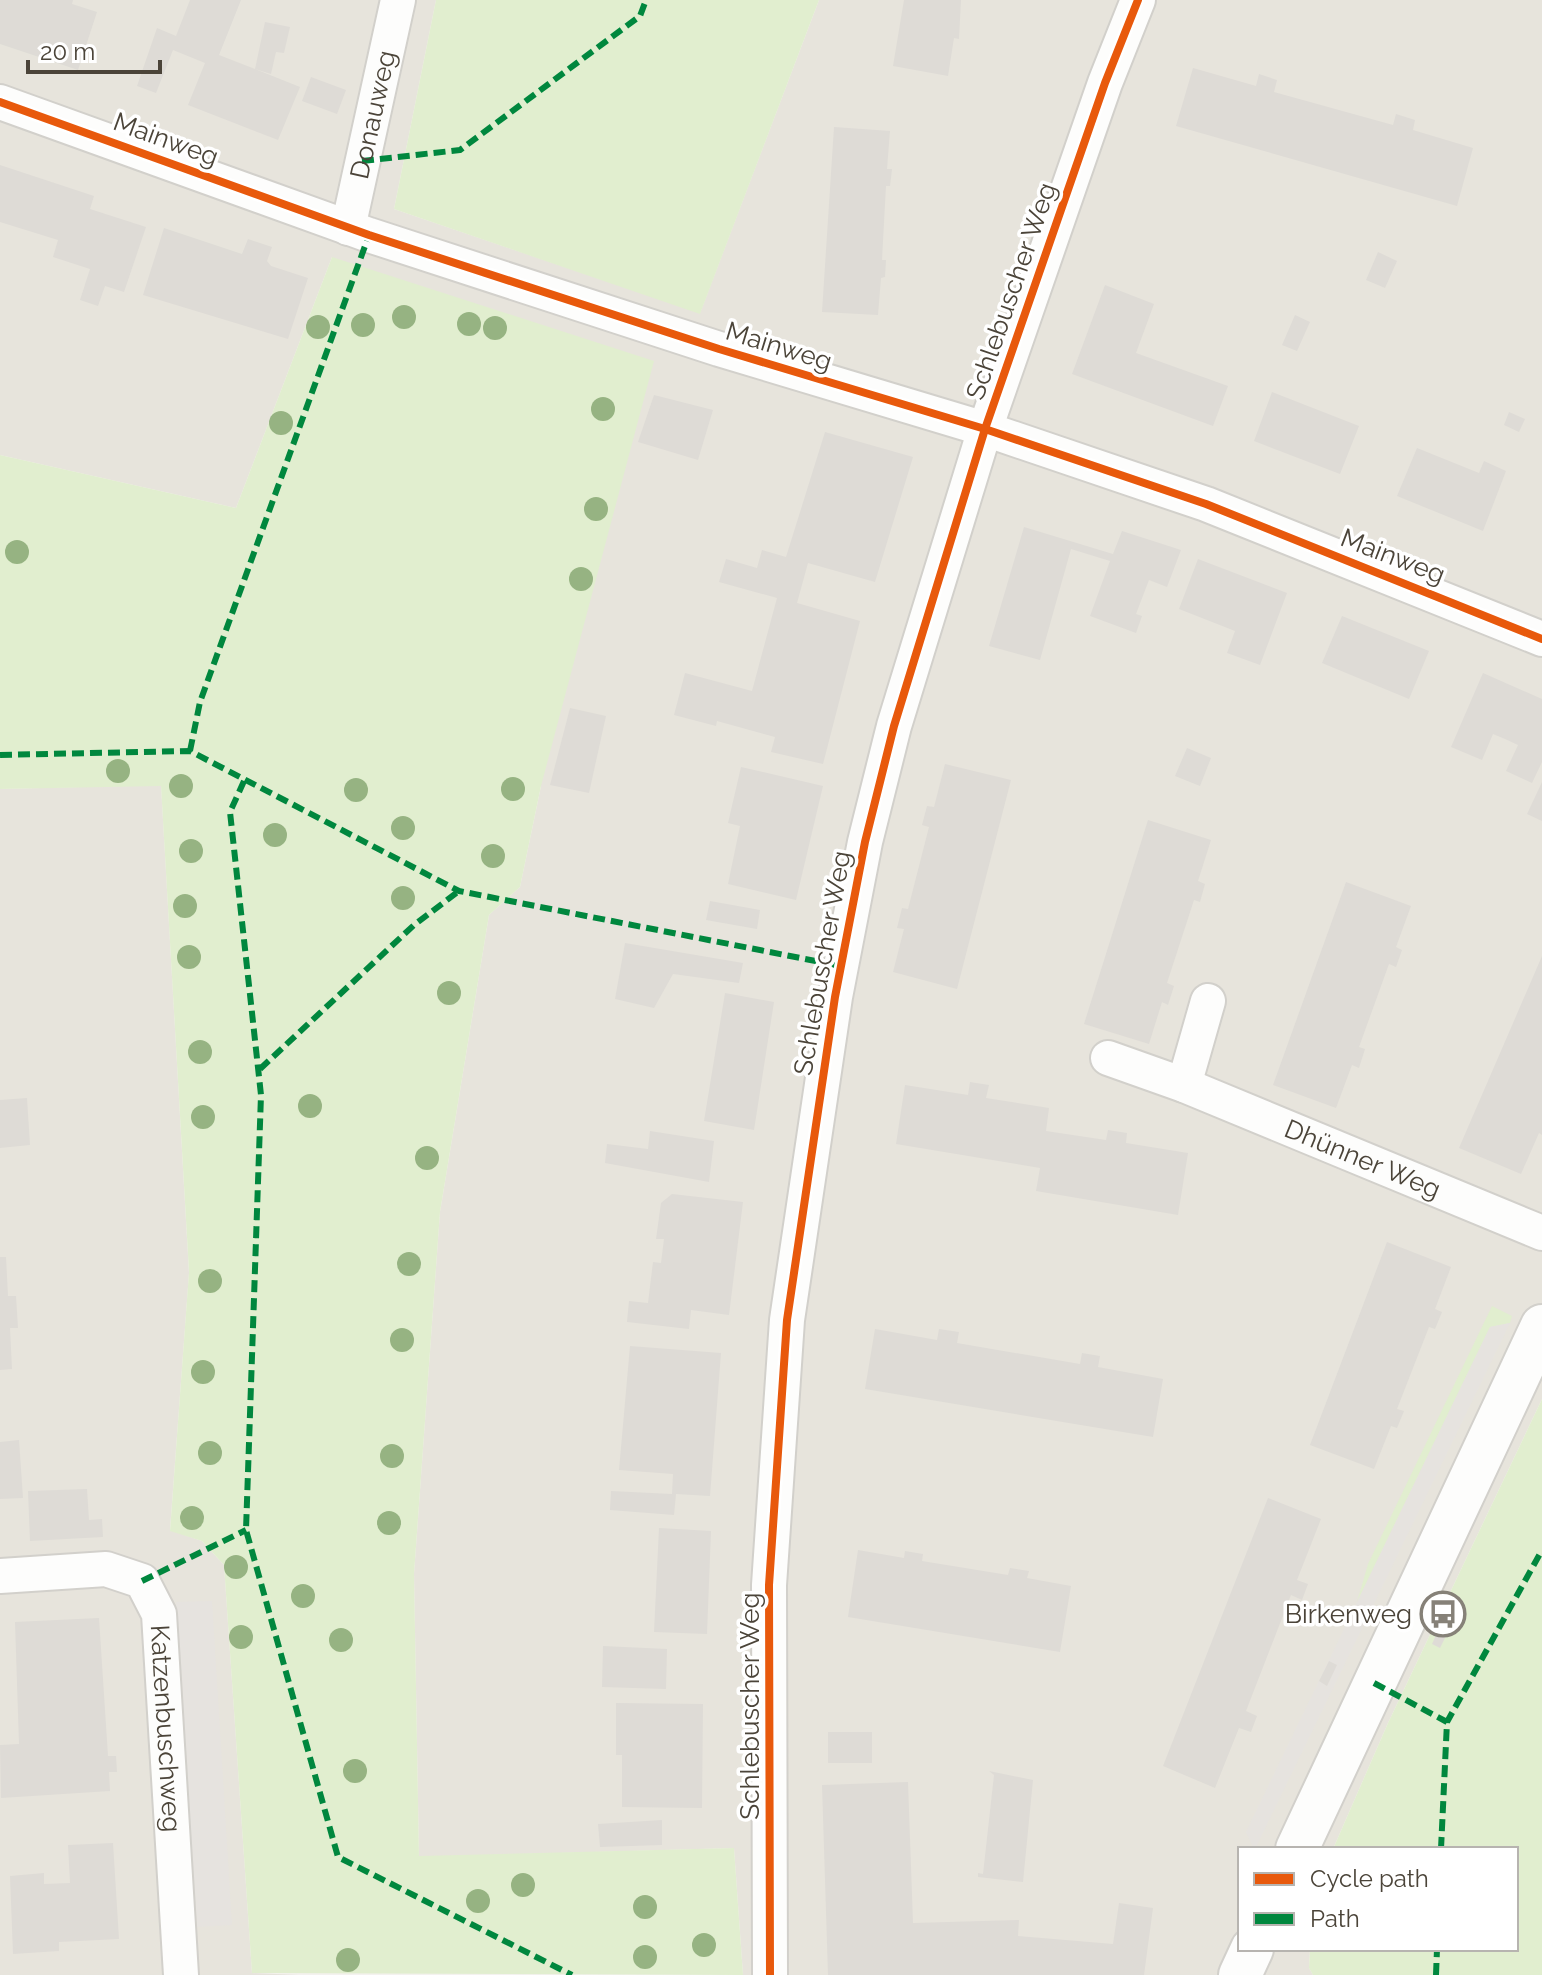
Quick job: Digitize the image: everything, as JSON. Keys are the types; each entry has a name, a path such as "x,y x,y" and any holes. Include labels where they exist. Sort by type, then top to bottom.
{"street":[{"name":"Donauweg","path":"348,228 398,0"},
{"name":"Schlebuscher Weg","path":"770,1975 769,1585 787,1320 813,1134 865,842 894,726 985,429 1099,98 1138,0"},
{"name":"Mainweg","path":"0,102 348,228 719,349 985,429 1206,504 1542,639"},
{"path":"1184,1085 1208,1001"},
{"name":"Dhünner Weg","path":"1108,1058 1184,1085 1542,1233"},
{"path":"1298,1847 1542,1326"},
{"name":"Katzenbuschweg","path":"0,1576 106,1569 142,1581 159,1614 181,1975"},
{"path":"1240,1975 1251,1951"}],"shaded area":[{"path":"0,0 436,0 394,209 700,313 819,0 1542,0 1542,1399 1388,1723 1334,1847 1238,1847 1238,1951 1310,1951 1309,1968 1313,1975 743,1975 734,1848 419,1857 414,1574 440,1212 489,915 520,887 541,786 332,257 236,508 0,455"},
{"path":"161,785 189,1273 170,1530 202,1541 224,1565 252,1973 299,1975 0,1975 0,789"},
{"path":"1510,1323 1256,1847 1253,1847 1246,1832 1490,1327"},
{"path":"212,1601 232,1925 197,1927 176,1602"}],"green space":[{"path":"436,0 819,0 700,314 394,209"},
{"path":"332,257 654,361 541,786 520,887 489,915 440,1212 414,1574 419,1856 734,1848 743,1975 252,1973 224,1565 202,1541 170,1531 189,1272 161,786 0,789 0,455 236,508"},
{"path":"1492,1306 1512,1316 1510,1323 1490,1327 1357,1602 1368,1564"},
{"path":"1542,1399 1542,1975 1313,1975 1309,1968 1310,1951 1518,1951 1518,1847 1334,1847 1388,1723"}],"building":[{"path":"0,0 73,0 72,4 97,12 78,70 0,44"},
{"path":"190,0 241,0 219,55 300,87 278,140 188,105 205,63 173,50 156,93 137,86 157,28 176,36"},
{"path":"904,0 961,0 959,39 954,38 948,76 893,66"},
{"path":"265,22 290,27 284,53 276,52 271,74 255,69"},
{"path":"1193,68 1256,86 1259,74 1277,80 1274,92 1393,125 1396,114 1415,120 1413,130 1473,148 1457,206 1176,126"},
{"path":"311,77 346,90 337,114 302,101"},
{"path":"834,127 890,131 887,169 892,169 890,186 886,186 882,260 886,260 885,277 881,278 878,315 822,312"},
{"path":"0,165 94,196 90,209 146,227 124,292 105,286 98,306 80,300 90,269 53,257 58,240 0,222"},
{"path":"164,228 242,254 248,239 272,247 267,261 271,266 308,278 288,339 143,295"},
{"path":"1378,252 1397,261 1385,288 1366,280"},
{"path":"1105,285 1154,304 1136,353 1228,386 1213,426 1072,374"},
{"path":"1295,315 1310,322 1297,351 1282,345"},
{"path":"1272,392 1359,426 1340,474 1254,441"},
{"path":"654,395 713,410 698,460 638,442"},
{"path":"1509,412 1525,419 1519,432 1504,425"},
{"path":"825,432 913,457 875,582 808,563 797,603 860,621 823,764 771,752 775,737 717,721 716,726 674,715 685,673 752,691 777,598 719,582 726,559 757,568 762,550 786,557"},
{"path":"1417,448 1479,473 1484,461 1506,471 1483,531 1397,496"},
{"path":"1024,527 1113,554 1122,531 1181,550 1167,587 1149,580 1136,614 1142,616 1136,633 1090,616 1110,561 1071,549 1040,660 989,646"},
{"path":"1198,559 1287,593 1260,665 1227,653 1235,631 1179,609"},
{"path":"1342,616 1429,651 1409,699 1322,663"},
{"path":"1483,673 1542,699 1542,762 1532,783 1506,771 1518,745 1505,739 1493,734 1482,760 1451,747"},
{"path":"570,708 606,716 589,793 550,785"},
{"path":"1187,748 1211,758 1200,786 1175,776"},
{"path":"945,764 1011,780 957,989 893,972 904,929 897,928 902,908 908,909 929,827 922,825 927,806 934,807"},
{"path":"741,767 823,786 796,900 728,884 740,826 728,823"},
{"path":"1542,782 1542,821 1527,814"},
{"path":"1148,820 1211,840 1198,881 1205,884 1200,902 1194,900 1167,983 1174,986 1168,1005 1162,1002 1149,1044 1084,1024"},
{"path":"1346,882 1411,906 1396,947 1402,950 1396,967 1389,964 1359,1047 1365,1049 1359,1068 1352,1065 1336,1108 1273,1085"},
{"path":"710,901 760,910 757,929 706,920"},
{"path":"625,943 743,963 739,983 673,974 654,1008 615,999"},
{"path":"1542,956 1542,1135 1539,1133 1521,1174 1459,1148"},
{"path":"725,993 774,1002 754,1130 704,1121"},
{"path":"970,1082 989,1085 986,1098 1049,1108 1046,1131 1106,1140 1108,1130 1127,1133 1126,1143 1188,1153 1178,1215 1036,1191 1040,1168 896,1144 905,1085 968,1095"},
{"path":"27,1098 30,1145 0,1148 0,1100"},
{"path":"650,1131 714,1141 709,1182 605,1163 607,1144 648,1149"},
{"path":"672,1194 743,1202 729,1315 691,1310 689,1329 627,1322 629,1301 648,1303 653,1262 661,1263 664,1239 656,1239 661,1203"},
{"path":"1387,1242 1451,1267 1435,1309 1442,1312 1435,1329 1429,1327 1397,1409 1404,1411 1397,1428 1391,1426 1374,1469 1310,1445"},
{"path":"0,1257 6,1257 8,1296 16,1296 18,1328 10,1328 12,1369 0,1370"},
{"path":"875,1329 937,1340 939,1329 959,1332 957,1343 1080,1364 1082,1353 1100,1356 1098,1367 1163,1379 1153,1437 865,1389"},
{"path":"630,1346 721,1353 710,1496 676,1494 674,1515 610,1510 611,1491 672,1494 673,1474 619,1470"},
{"path":"19,1440 23,1498 0,1499 0,1442"},
{"path":"87,1489 89,1520 102,1519 103,1537 30,1541 28,1491"},
{"path":"1268,1498 1321,1519 1297,1580 1308,1584 1302,1600 1291,1595 1246,1711 1257,1716 1251,1732 1239,1728 1215,1788 1163,1766"},
{"path":"659,1528 711,1531 707,1634 654,1632"},
{"path":"858,1550 904,1558 905,1551 923,1554 922,1561 1008,1575 1010,1568 1029,1571 1027,1578 1071,1586 1060,1652 848,1617"},
{"path":"99,1618 108,1756 116,1756 117,1772 109,1772 110,1791 1,1798 0,1745 19,1744 15,1622"},
{"path":"1441,1624 1450,1628 1440,1648 1432,1644"},
{"path":"603,1646 667,1649 666,1689 602,1687"},
{"path":"1329,1661 1337,1665 1327,1686 1319,1681"},
{"path":"616,1703 703,1704 702,1808 622,1807 622,1755 616,1755"},
{"path":"828,1732 872,1732 872,1763 828,1763"},
{"path":"989,1771 1033,1780 1023,1882 978,1877 978,1873 983,1874 994,1775"},
{"path":"908,1782 913,1923 1019,1920 1018,1936 1113,1944 1119,1903 1153,1908 1144,1975 828,1975 822,1785"},
{"path":"662,1820 662,1845 600,1847 598,1824"},
{"path":"113,1843 119,1939 59,1942 59,1951 13,1954 10,1876 44,1873 44,1884 70,1883 68,1845"}],"marked path":[{"path":"362,161 460,150 640,16 646,0"},
{"path":"190,751 200,702 369,235"},
{"path":"0,755 190,751 459,891 841,966"},
{"path":"244,781 230,812 261,1095 246,1530 338,1857 572,1975"},
{"path":"260,1069 414,925 459,891"},
{"path":"142,1581 246,1530"},
{"path":"1441,1847 1447,1722 1542,1550"},
{"path":"1374,1683 1447,1722"},
{"path":"1436,1975 1437,1951"}],"cycle path":[{"path":"770,1975 769,1585 787,1320 835,997 865,842 894,726 985,429 1105,83 1138,0"},
{"path":"0,102 369,235 719,349 985,429 1206,504 1542,639"}],"place":[{"name":"Birkenweg","path":"1443,1614"}]}
